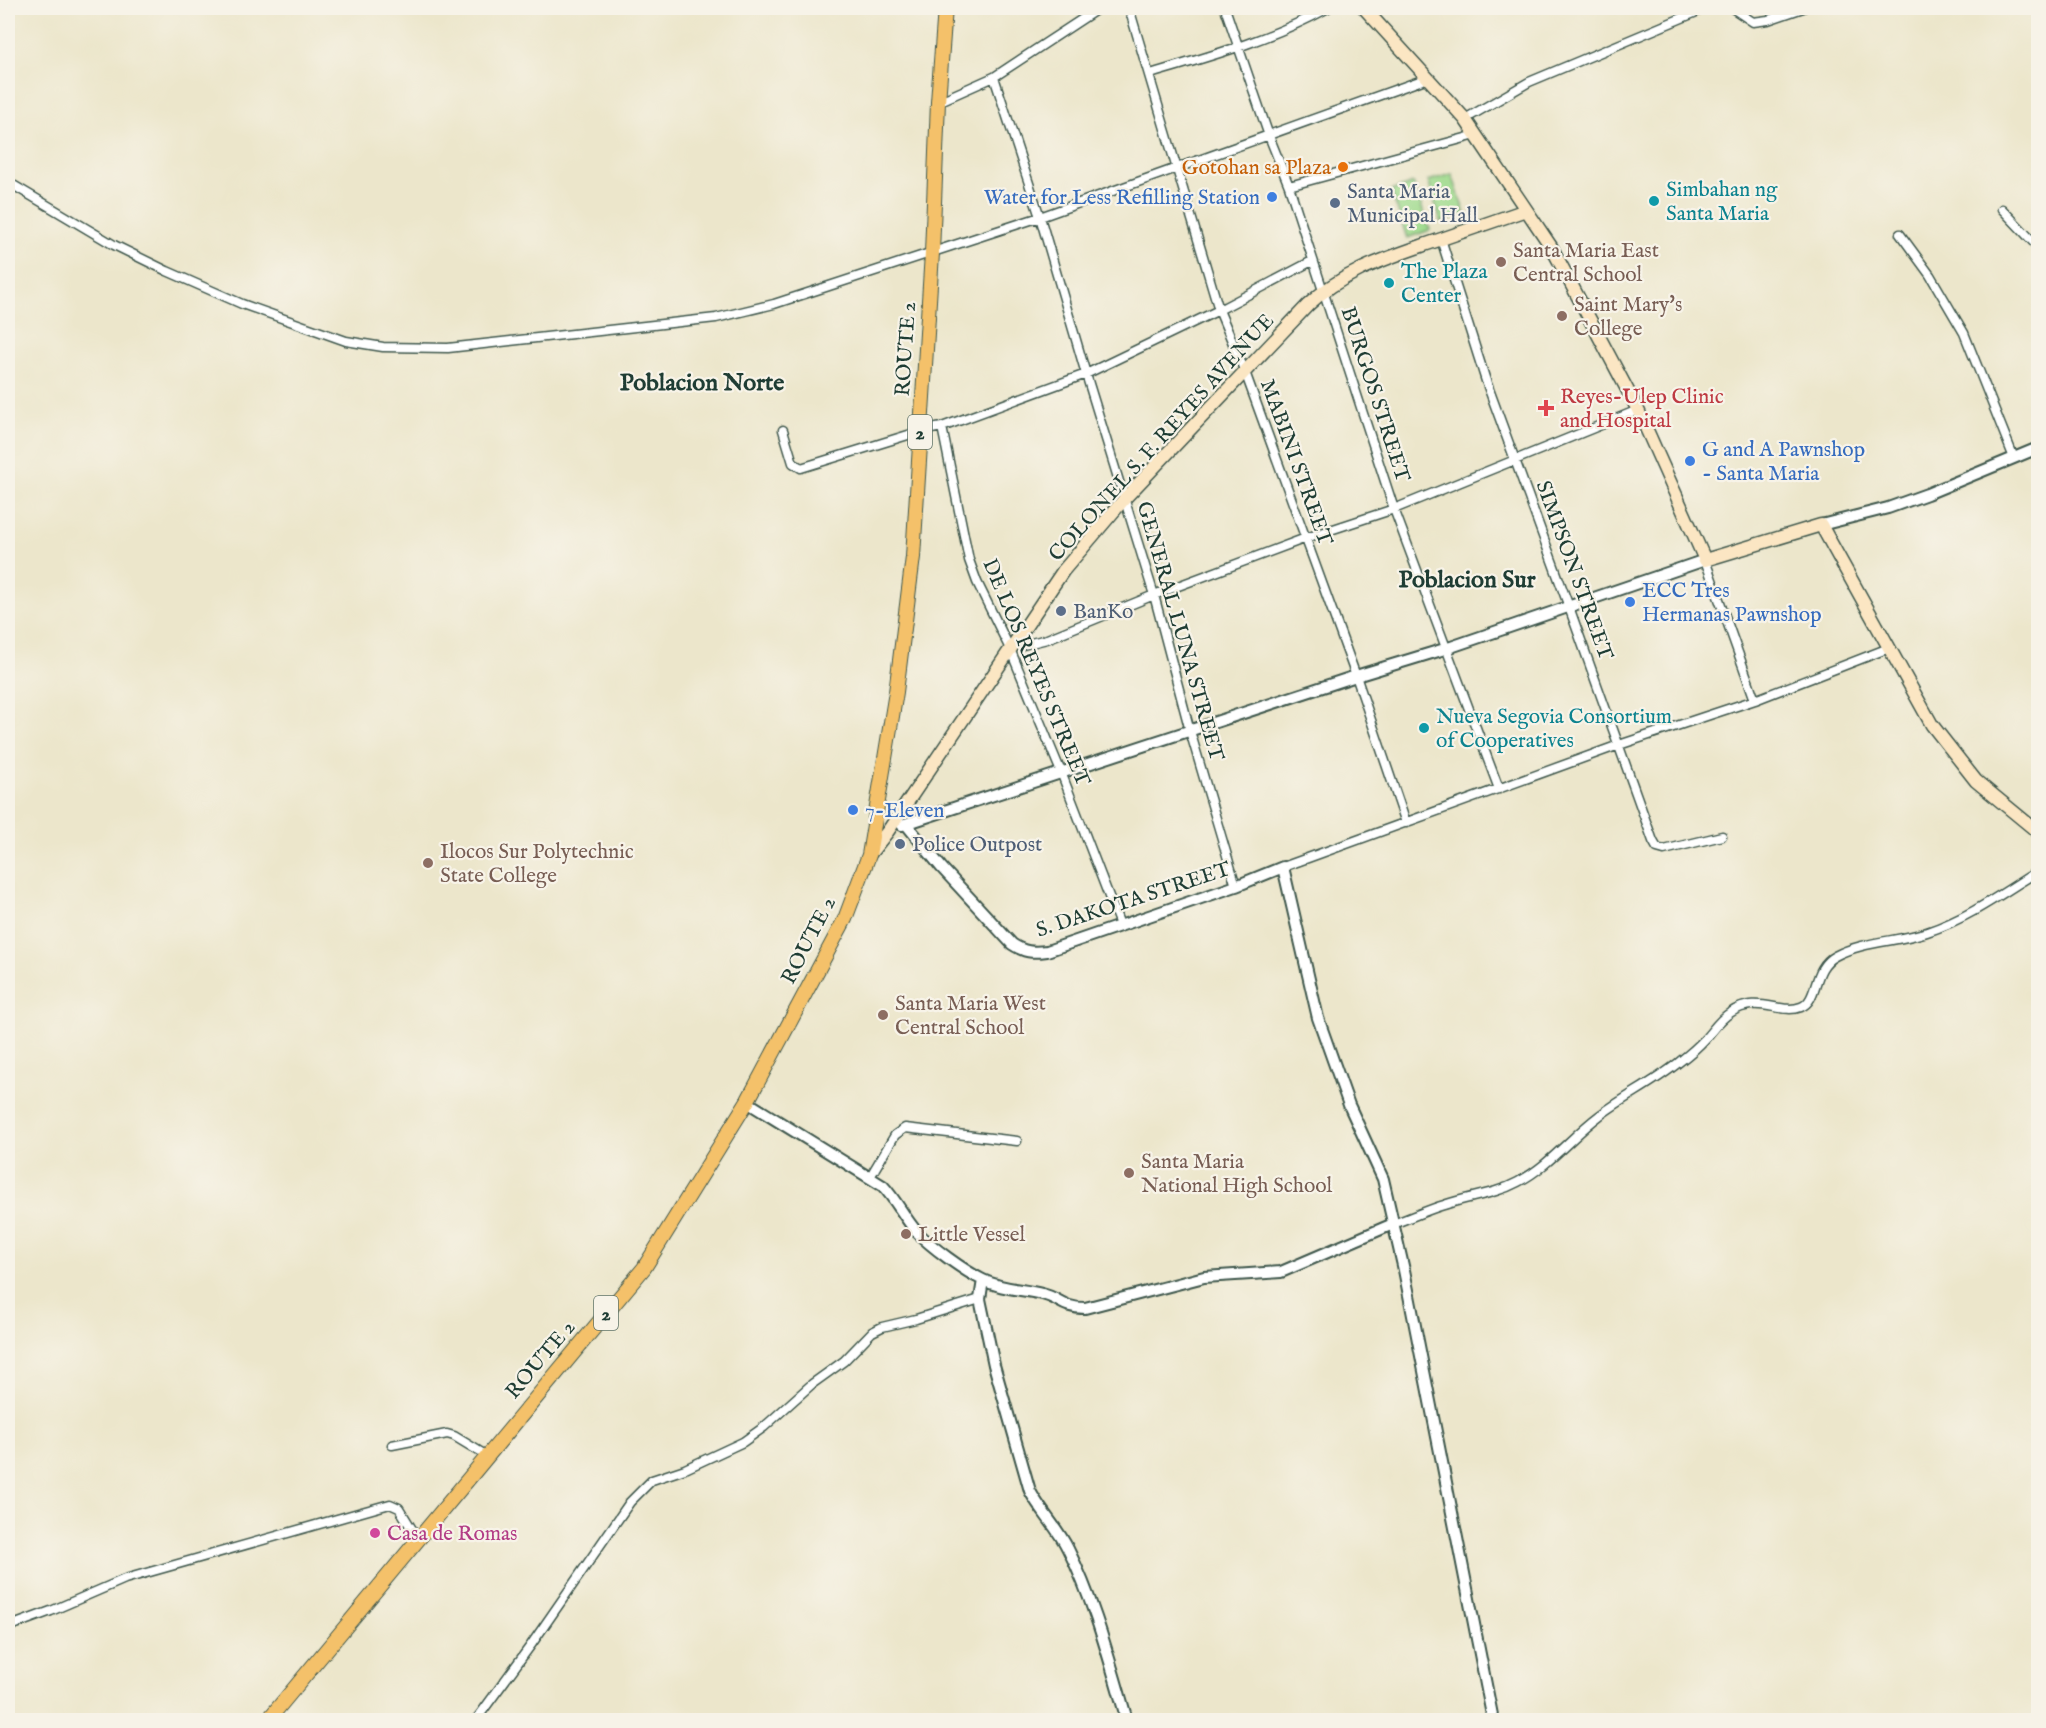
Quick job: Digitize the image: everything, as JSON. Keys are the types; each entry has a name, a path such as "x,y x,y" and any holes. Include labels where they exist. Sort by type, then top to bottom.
{"highway":[{"name":"ROUTE 2","path":"268,1720 644,1268 747,1102 845,919 869,855 897,692 913,557 945,8"}],"main road":[{"path":"1365,8 1465,119 1562,265 1638,410 1705,560 1821,525 1932,725 1950,751 1976,781 2038,832"},
{"name":"COLONEL S. F. REYES AVENUE","path":"869,855 888,831 1063,571 1125,498 1323,291 1347,276 1382,260 1526,210"}],"street":[{"path":"938,102 994,77 1099,8"},
{"name":"MABINI STREET","path":"1129,8 1179,168 1219,310 1245,372 1306,538 1406,823"},
{"name":"BURGOS STREET","path":"1225,8 1269,136 1289,186 1394,509 1499,789"},
{"path":"1150,74 1239,48 1286,30 1328,8"},
{"path":"1465,119 1529,82 1706,8"},
{"path":"1732,8 1753,22 1768,20 1803,8"},
{"name":"GENERAL LUNA STREET","path":"994,77 1040,218 1125,498 1236,886"},
{"path":"8,182 114,245 242,304 346,341 383,347 448,348 716,318 774,304 1040,218 1428,78"},
{"path":"1289,186 1476,135"},
{"path":"2002,209 2038,247"},
{"path":"1900,234 1930,274 1964,333 2014,458"},
{"name":"SIMPSON STREET","path":"1441,240 1486,381 1653,842 1657,848 1664,849 1722,836"},
{"path":"783,430 793,463 801,468 921,431 942,428 1086,374 1219,310 1312,261"},
{"path":"1012,646 1047,639 1306,538 1394,509 1638,410"},
{"name":"DE LOS REYES STREET","path":"942,428 969,560 977,582 1012,646 1120,925"},
{"path":"1821,525 1888,508 2038,448"},
{"path":"888,831 1062,772 1448,648 1705,560 1755,699"},
{"path":"1493,1720 1404,1270 1383,1179 1349,1105 1318,1018 1283,867 1755,699 1889,648"},
{"name":"S. DAKOTA STREET","path":"906,824 941,867 1012,944 1023,951 1033,953 1047,951 1236,886 1283,867"},
{"path":"747,1102 883,1186 896,1200 915,1230 933,1248 983,1280 1046,1295 1066,1306 1085,1308 1204,1277 1281,1272 1395,1229 1446,1204 1499,1192 1541,1167 1599,1116 1678,1064 1729,1014 1741,1007 1755,1004 1794,1008 1803,1006 1811,998 1822,967 1836,956 1868,945 1928,932 1953,922 2038,871"},
{"path":"870,1177 896,1135 905,1128 1017,1141"},
{"path":"983,1280 980,1299 993,1365 1030,1491 1038,1506 1056,1528 1078,1572 1127,1720"},
{"path":"476,1720 644,1485 743,1442 764,1427 812,1384 844,1361 872,1332 882,1327 980,1299"},
{"path":"392,1445 447,1434 487,1456"},
{"path":"8,1627 125,1579 390,1504 399,1508 418,1539"}],"green space":[{"path":"1452,174 1465,214 1441,222 1428,181"},
{"path":"1413,183 1430,230 1407,238 1391,191"}],"place":[{"name":"Gotohan sa Plaza","path":"1343,167"},
{"name":"Water for Less Refilling Station","path":"1272,197"},
{"name":"Simbahan ng Santa Maria","path":"1654,201"},
{"name":"Santa Maria Municipal Hall","path":"1335,203"},
{"name":"Santa Maria East Central School","path":"1501,262"},
{"name":"The Plaza Center","path":"1389,283"},
{"name":"Saint Mary's College","path":"1562,316"},
{"name":"Reyes-Ulep Clinic and Hospital","path":"1546,408"},
{"name":"G and A Pawnshop - Santa Maria","path":"1690,461"},
{"name":"ECC Tres Hermanas Pawnshop","path":"1630,602"},
{"name":"BanKo","path":"1061,611"},
{"name":"Nueva Segovia Consortium of Cooperatives","path":"1424,728"},
{"name":"7-Eleven","path":"853,810"},
{"name":"Police Outpost","path":"900,844"},
{"name":"Ilocos Sur Polytechnic State College","path":"428,863"},
{"name":"Santa Maria West Central School","path":"883,1015"},
{"name":"Santa Maria National High School","path":"1129,1173"},
{"name":"Little Vessel","path":"906,1234"},
{"name":"Casa de Romas","path":"375,1533"}],"district":[{"name":"Poblacion Norte","path":"702,382"},
{"name":"Poblacion Sur","path":"1467,579"}]}
